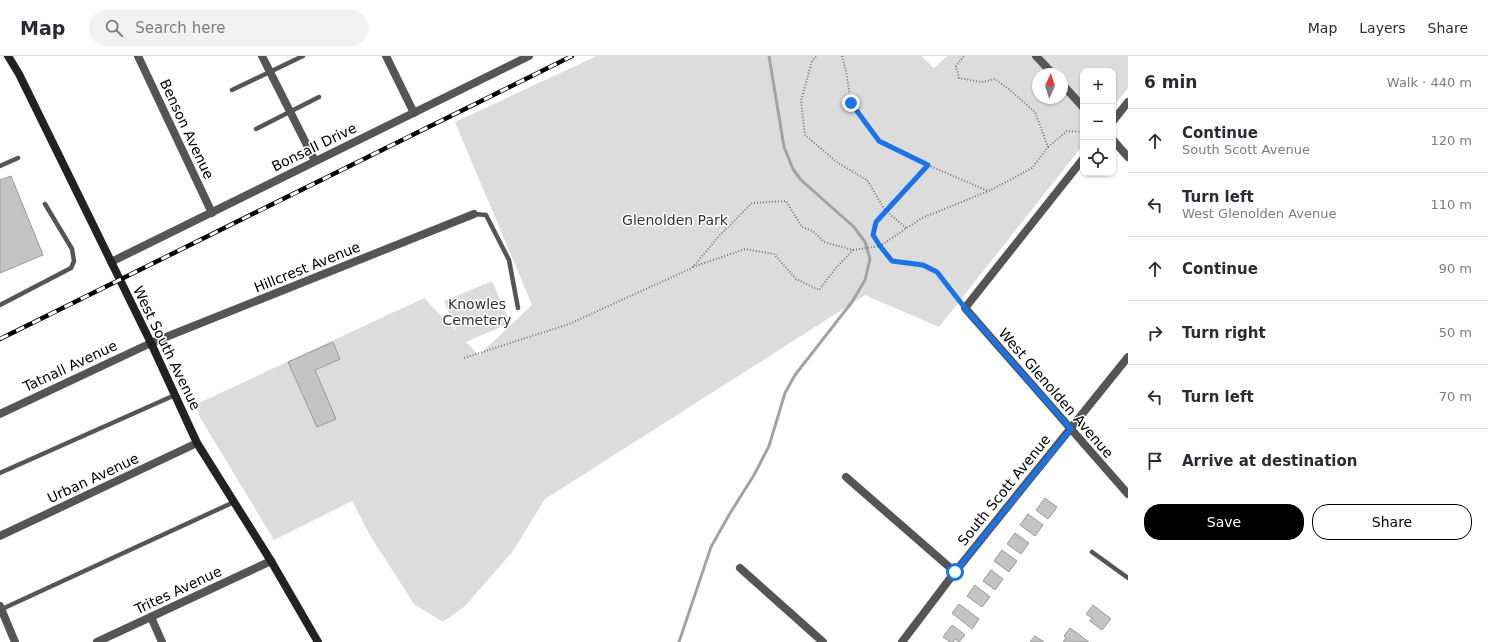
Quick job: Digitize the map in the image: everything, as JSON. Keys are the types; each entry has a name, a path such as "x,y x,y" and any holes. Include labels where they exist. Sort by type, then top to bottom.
{"street":[{"name":"West South Avenue","path":"8,56 20,74 151,343 197,443 271,561 318,642"},
{"name":"Benson Avenue","path":"138,56 212,213"},
{"path":"262,56 315,161"},
{"path":"386,56 414,113"},
{"name":"Bonsall Drive","path":"111,262 414,113 520,58 529,56"},
{"path":"1036,56 1047,68"},
{"path":"1068,91 1080,104"},
{"path":"1116,117 1128,102"},
{"path":"1116,143 1128,157"},
{"path":"965,308 1080,163"},
{"name":"Hillcrest Avenue","path":"151,343 474,214"},
{"name":"West Glenolden Avenue","path":"965,308 1128,494"},
{"name":"Tatnall Avenue","path":"0,414 151,343"},
{"name":"South Scott Avenue","path":"902,642 955,572 1128,356"},
{"name":"Urban Avenue","path":"0,536 197,443"},
{"path":"846,477 955,572"},
{"name":"Trites Avenue","path":"97,642 271,561"},
{"path":"740,568 823,642"},
{"path":"1,607 15,642"},
{"path":"151,617 162,642"}],"lane":[{"path":"232,90 303,56"},
{"path":"256,128 319,97"},
{"path":"0,166 18,158"},
{"path":"0,305 71,268 74,261 72,249 45,204"},
{"path":"474,214 486,215 509,260 518,308"},
{"path":"0,473 175,395"},
{"path":"1,607 234,502"},
{"path":"1092,552 1128,578"}],"path":[{"path":"817,56 812,61 801,101 805,135 838,163 867,180 885,210 906,228"},
{"path":"842,56 851,103 879,141 928,165 988,191"},
{"path":"964,56 956,66 959,78 982,82 995,79 1010,90 1035,112 1048,147"},
{"path":"692,268 719,236 752,203 786,201 802,227 813,230 824,242 852,250 880,246 922,218 988,191 1032,168 1048,147 1067,131 1080,132"},
{"path":"928,165 885,210 876,222 873,235 892,261 923,265 937,272 965,308"},
{"path":"464,358 569,324 692,268 745,249 774,254 796,279 819,290 834,269 852,250"}],"green space":[{"name":"Glenolden Park","path":"597,56 921,56 934,68 947,56 1128,56 1128,88 1116,103 1116,68 1080,68 1080,149 939,327 865,295 545,499 513,551 465,606 443,622 414,604 371,537 352,501 274,540 198,414 199,403 424,298 456,331 444,301 492,281 510,323 466,342 479,355 532,305 455,122"}],"building":[{"path":"11,176 43,255 0,273 0,180"},
{"path":"333,342 340,359 315,370 336,419 317,427 288,362"},
{"path":"1045,498 1057,507 1048,519 1036,510"},
{"path":"1028,514 1043,525 1035,536 1020,525"},
{"path":"1015,533 1029,543 1021,554 1007,544"},
{"path":"1002,550 1017,561 1009,572 994,561"},
{"path":"991,570 1003,579 995,590 983,581"},
{"path":"975,585 990,597 982,607 967,596"},
{"path":"959,604 979,619 972,629 952,613"},
{"path":"1093,605 1111,619 1102,630 1090,621 1092,618 1086,614"},
{"path":"952,625 965,635 959,642 955,639 953,642 950,642 943,637"},
{"path":"1070,628 1089,642 1063,642 1066,638 1064,636"},
{"path":"1035,636 1044,642 1030,642"}],"waterway":[{"path":"679,642 711,547 754,475 769,446 785,393 795,375 852,302 865,280 870,259 865,242 854,227 801,180 793,169 784,147 769,56"}],"railway":[{"path":"0,339 572,56"}],"route":[{"path":"851,103 879,141 928,165 885,210 876,222 873,235 880,246 892,261 923,265 937,272 965,308 1071,429 955,572"}],"park label":[{"name":"Knowles Cemetery","path":"477,312"}]}
